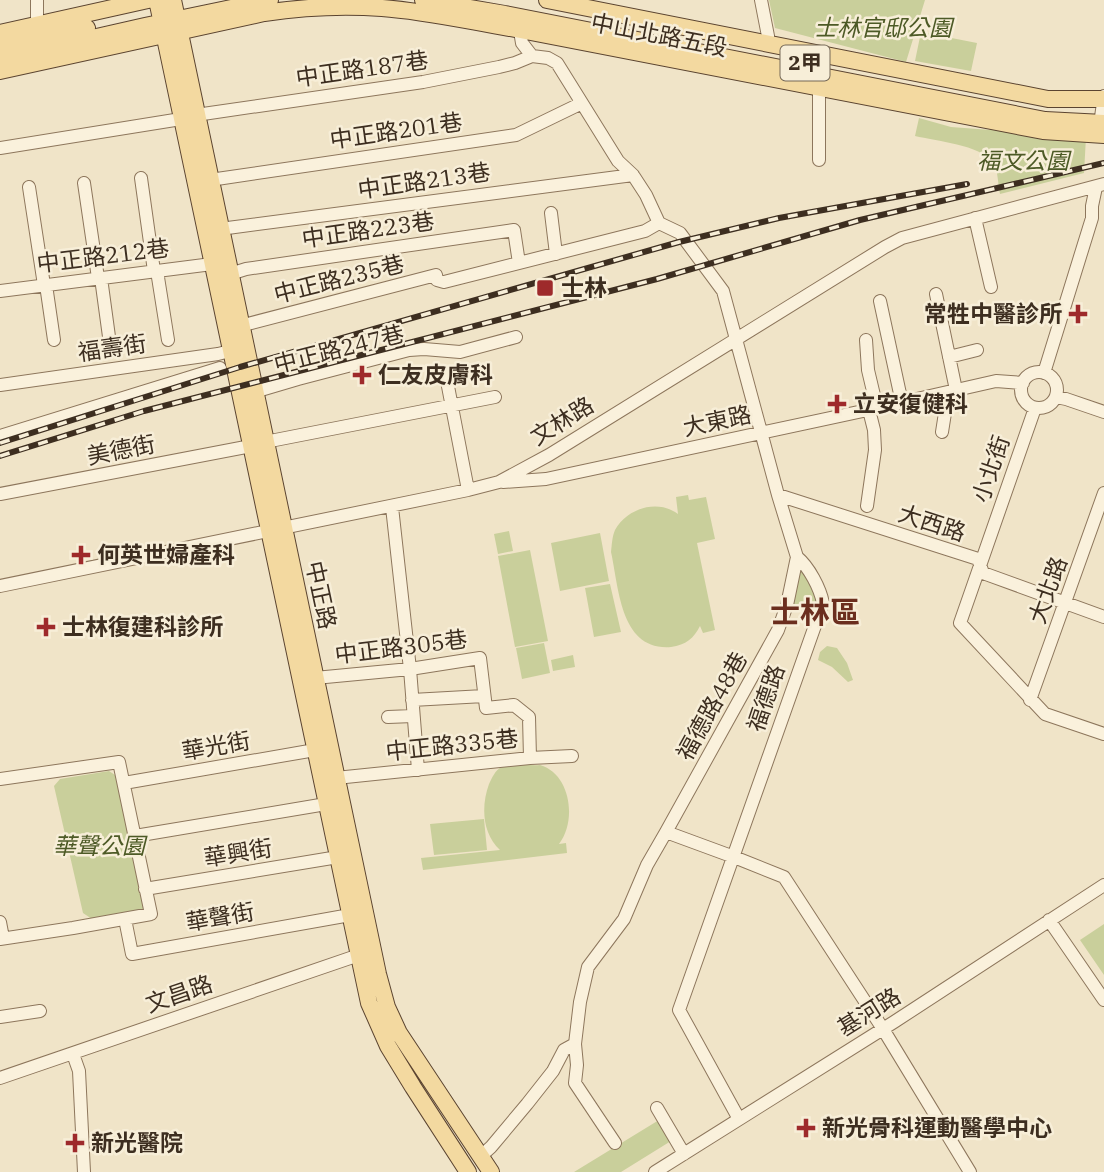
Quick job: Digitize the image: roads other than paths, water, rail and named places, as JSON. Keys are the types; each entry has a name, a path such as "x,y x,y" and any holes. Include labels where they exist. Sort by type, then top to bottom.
{"main road":[{"name":"中山北路五段","path":"0,59 222,0"},
{"name":"中山北路五段","path":"0,47 166,15 270,0"},
{"name":"中山北路五段","path":"423,0 513,13 1045,110 1103,115"},
{"name":"中山北路五段","path":"478,0 513,13"},
{"name":"中山北路五段","path":"547,0 619,32 819,88 1043,131 1103,115"},
{"name":"中山北路五段","path":"0,33 37,25 166,15 264,13 305,7 513,13"},
{"name":"中山北路五段","path":"0,71 166,15"},
{"name":"中正路","path":"166,15 188,117 212,264 230,351 258,444 315,750 350,915 399,1033 491,1172"},
{"name":"中山北路五段","path":"619,32 768,44 1048,99 1103,115"},
{"name":"中山北路五段","path":"736,66 1045,120 1103,115"},
{"name":"中正路","path":"188,117 209,180 230,274 254,392 258,444"},
{"name":"中正路","path":"276,530 315,678 336,778 366,954 369,1003 388,1046 468,1172"}],"street":[{"path":"37,0 37,25"},
{"path":"761,0 768,44"},
{"path":"513,13 522,43 532,56 548,58 557,63 618,161 633,175 646,195 659,223 645,231 519,263"},
{"name":"中正路187巷","path":"0,148 422,82 499,67 532,56"},
{"path":"819,88 819,160"},
{"name":"中正路201巷","path":"209,180 516,135 582,103"},
{"name":"中正路213巷","path":"220,229 633,175"},
{"path":"141,178 168,340"},
{"path":"85,183 110,344"},
{"path":"1044,373 1100,186"},
{"name":"文林路","path":"0,586 391,507 499,482 548,455 902,238 1100,186"},
{"path":"29,187 54,340"},
{"path":"551,213 556,254"},
{"path":"975,218 991,287"},
{"name":"福德路","path":"659,223 680,233 723,291 797,557 803,562 821,594 823,603 679,1010 739,1119"},
{"name":"中正路223巷","path":"230,274 246,269 513,230 519,263"},
{"name":"中正路235巷","path":"240,326 436,275 437,280 444,282 519,263"},
{"name":"中正路212巷","path":"0,291 212,264"},
{"path":"936,294 956,390"},
{"path":"880,300 902,403"},
{"name":"中正路247巷","path":"254,392 409,350 460,352 516,338"},
{"path":"865,515 875,450 866,340"},
{"path":"949,357 977,350"},
{"name":"福壽街","path":"0,385 230,351"},
{"path":"0,436 220,368"},
{"path":"1034,373 1044,373 1053,378 1056,397 1045,407 1035,408 1023,398 1023,383 1034,373"},
{"path":"446,376 468,490"},
{"name":"大東路","path":"499,482 546,479 996,381 1023,383"},
{"path":"942,394 945,413 942,432"},
{"name":"美德街","path":"0,494 495,397"},
{"path":"1056,397 1104,412"},
{"name":"小北街","path":"1031,700 960,623 1035,408"},
{"name":"大北路","path":"1031,700 1104,494"},
{"name":"大西路","path":"778,495 865,515 978,559 983,573 1104,617"},
{"path":"391,507 410,668 418,770"},
{"name":"福德路48巷","path":"666,832 778,631 787,605 797,557"},
{"name":"中正路305巷","path":"315,678 480,659 484,696"},
{"path":"412,700 484,696 486,708 514,705 529,717 530,758"},
{"path":"1031,700 1045,714 1104,734"},
{"path":"388,718 413,716"},
{"name":"華光街","path":"124,783 315,750"},
{"name":"中正路335巷","path":"336,778 572,756"},
{"path":"0,779 120,762 145,889"},
{"path":"135,836 326,804"},
{"path":"615,1143 575,1083 575,1044 580,1002 588,967 624,919 647,864 666,832 785,877 883,1029 970,1172"},
{"name":"華興街","path":"145,889 338,857"},
{"name":"基河路","path":"655,1172 883,1029 1104,885"},
{"name":"華聲街","path":"2,938 151,914 145,889"},
{"name":"華聲街","path":"125,919 132,954 350,915"},
{"path":"1049,920 1104,1000"},
{"path":"0,922 2,938"},
{"name":"文昌路","path":"0,1078 366,954"},
{"path":"0,1017 40,1011"},
{"path":"481,1156 540,1088 564,1050 575,1044"},
{"path":"73,1054 79,1070 84,1172"},
{"path":"657,1108 684,1154"}],"railway":[{"path":"0,456 144,411 657,279 860,220 1104,163"},
{"path":"0,443 240,367 679,242 779,218 967,184"}],"place":[{"name":"士林","path":"545,288"},
{"name":"常牲中醫診所","path":"1078,314"},
{"name":"仁友皮膚科","path":"362,375"},
{"name":"立安復健科","path":"837,404"},
{"name":"何英世婦產科","path":"81,555"},
{"name":"士林復建科診所","path":"46,627"},
{"name":"新光骨科運動醫學中心","path":"806,1128"},
{"name":"新光醫院","path":"75,1143"}],"district":[{"name":"士林區","path":"815,613"}],"park label":[{"name":"士林官邸公園","path":"883,28"},
{"name":"福文公園","path":"1023,161"},
{"name":"華聲公園","path":"99,846"}]}
